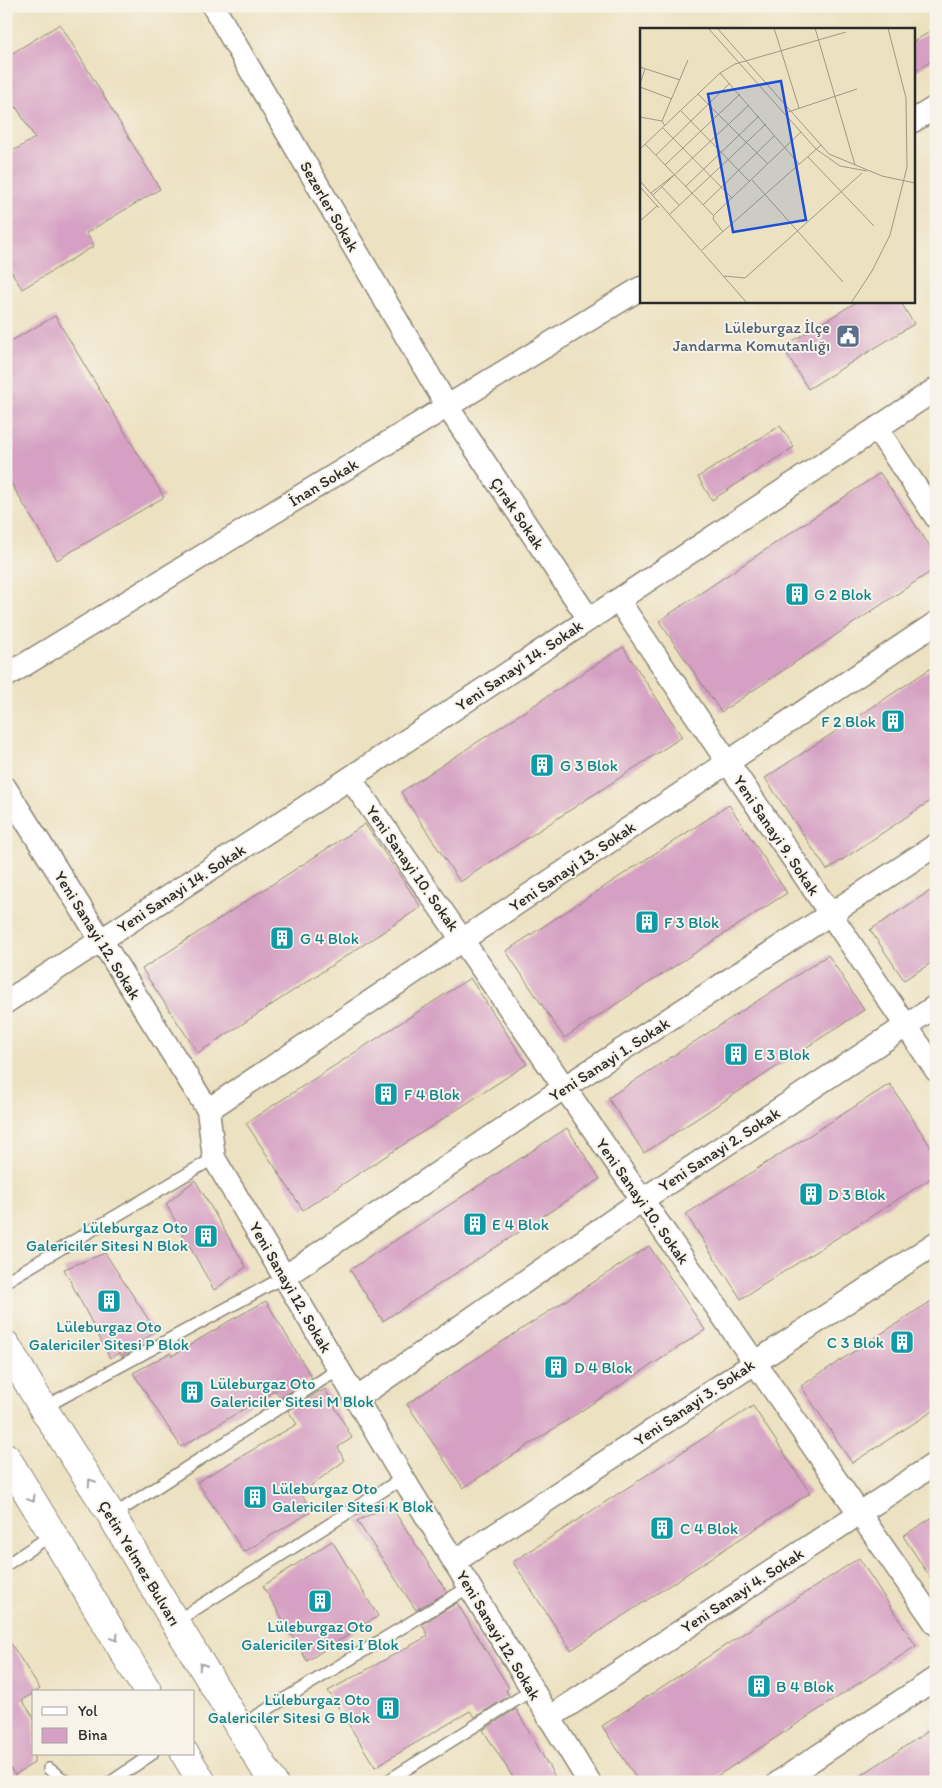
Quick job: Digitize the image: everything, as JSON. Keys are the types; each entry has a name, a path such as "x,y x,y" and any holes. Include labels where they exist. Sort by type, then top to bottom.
{"street":[{"name":"Sezerler Sokak","path":"213,6 447,406"},
{"path":"914,120 936,107"},
{"name":"İnan Sokak","path":"6,676 640,289"},
{"name":"Yeni Sanayi 14. Sokak","path":"6,1002 350,778 936,389"},
{"name":"Çırak Sokak","path":"447,406 589,619"},
{"path":"877,428 936,517"},
{"name":"Yeni Sanayi 9. Sokak","path":"618,600 936,1070"},
{"name":"Yeni Sanayi 13. Sokak","path":"208,1110 936,623"},
{"name":"Yeni Sanayi 10. Sokak","path":"350,778 936,1624"},
{"name":"Yeni Sanayi 12. Sokak","path":"6,789 208,1110 214,1158 403,1478 588,1782"},
{"name":"Yeni Sanayi 1. Sokak","path":"284,1277 565,1087 936,846"},
{"name":"Yeni Sanayi 2. Sokak","path":"356,1399 642,1200 936,1006"},
{"name":"Yeni Sanayi 3. Sokak","path":"454,1562 936,1243"},
{"name":"Çetin Yelmez Bulvarı","path":"6,1345 13,1372 44,1408 274,1782"},
{"path":"6,1457 147,1690"},
{"name":"Yeni Sanayi 4. Sokak","path":"549,1718 936,1463"},
{"path":"779,1782 936,1678"},
{"path":"186,1756 202,1782"}],"lane":[{"path":"6,1281 214,1158"},
{"path":"44,1408 284,1277"},
{"path":"112,1516 338,1369"},
{"path":"175,1622 403,1478"},
{"path":"6,1565 53,1534"},
{"path":"240,1726 469,1587"},
{"path":"386,1782 532,1690"},
{"path":"111,1782 149,1756"},
{"path":"49,1769 67,1782"}],"building":[{"path":"60,24 160,189 86,233 94,246 22,289 6,263 6,155 35,138 6,90 6,57"},
{"path":"936,28 936,58 914,72 914,41"},
{"name":"Lüleburgaz İlçe Jandarma Komutanlığı","path":"856,302 901,302 914,324 808,389 783,347"},
{"path":"55,316 164,497 57,560 6,475 6,344"},
{"path":"780,426 794,447 712,500 698,477"},
{"name":"G 2 Blok","path":"880,473 936,555 936,568 721,712 659,621"},
{"name":"G 3 Blok","path":"623,647 682,737 460,882 401,792"},
{"name":"F 2 Blok","path":"936,665 936,797 827,870 765,778"},
{"name":"F 3 Blok","path":"729,805 787,893 564,1038 506,951"},
{"name":"G 4 Blok","path":"365,824 421,907 198,1053 142,969"},
{"path":"936,887 936,960 904,980 870,930"},
{"name":"E 3 Blok","path":"828,955 864,1010 644,1153 608,1098"},
{"name":"F 4 Blok","path":"470,978 527,1064 303,1210 246,1123"},
{"name":"D 3 Blok","path":"890,1084 936,1155 936,1175 741,1299 686,1214"},
{"name":"E 4 Blok","path":"567,1128 600,1179 383,1321 350,1270"},
{"name":"Lüleburgaz Oto Galericiler Sitesi N Blok","path":"195,1180 246,1267 214,1290 166,1204"},
{"name":"D 4 Blok","path":"649,1246 705,1330 463,1488 407,1404"},
{"name":"Lüleburgaz Oto Galericiler Sitesi P Blok","path":"105,1253 156,1331 122,1356 120,1353 110,1358 64,1269"},
{"name":"C 3 Blok","path":"936,1298 936,1409 852,1463 801,1386"},
{"path":"266,1301 312,1378 280,1398 275,1390 181,1447 133,1373 170,1353 172,1356"},
{"name":"Lüleburgaz Oto Galericiler Sitesi K Blok","path":"325,1389 352,1438 338,1447 344,1461 301,1493 312,1511 244,1552 197,1482 297,1424 288,1411"},
{"name":"C 4 Blok","path":"753,1406 810,1493 571,1650 513,1562"},
{"path":"390,1505 447,1592 416,1610 357,1521"},
{"path":"936,1515 936,1586 903,1536"},
{"name":"Lüleburgaz Oto Galericiler Sitesi I Blok","path":"332,1541 378,1616 307,1661 263,1586"},
{"name":"B 4 Blok","path":"859,1558 916,1646 708,1782 639,1782 602,1726"},
{"path":"457,1603 509,1688 506,1690 509,1696 475,1717 470,1711 375,1767 328,1691 428,1636 422,1624"},
{"path":"6,1636 40,1689 32,1690 32,1694 22,1700 32,1715 32,1756 34,1756 34,1763 15,1775 6,1762"},
{"path":"516,1709 558,1782 516,1782 483,1730"},
{"path":"936,1726 936,1782 851,1782"}],"place":[{"name":"Lüleburgaz İlçe Jandarma Komutanlığı","path":"848,336"},
{"name":"G 2 Blok","path":"797,594"},
{"name":"F 2 Blok","path":"893,721"},
{"name":"G 3 Blok","path":"542,765"},
{"name":"F 3 Blok","path":"647,922"},
{"name":"G 4 Blok","path":"282,938"},
{"name":"E 3 Blok","path":"736,1054"},
{"name":"F 4 Blok","path":"386,1094"},
{"name":"D 3 Blok","path":"811,1194"},
{"name":"E 4 Blok","path":"475,1224"},
{"name":"Lüleburgaz Oto Galericiler Sitesi N Blok","path":"206,1236"},
{"name":"Lüleburgaz Oto Galericiler Sitesi P Blok","path":"109,1301"},
{"name":"C 3 Blok","path":"902,1342"},
{"name":"D 4 Blok","path":"556,1367"},
{"name":"Lüleburgaz Oto Galericiler Sitesi M Blok","path":"192,1392"},
{"name":"Lüleburgaz Oto Galericiler Sitesi K Blok","path":"255,1497"},
{"name":"C 4 Blok","path":"662,1528"},
{"name":"Lüleburgaz Oto Galericiler Sitesi I Blok","path":"320,1601"},
{"name":"B 4 Blok","path":"759,1686"},
{"name":"Lüleburgaz Oto Galericiler Sitesi G Blok","path":"388,1708"}]}
